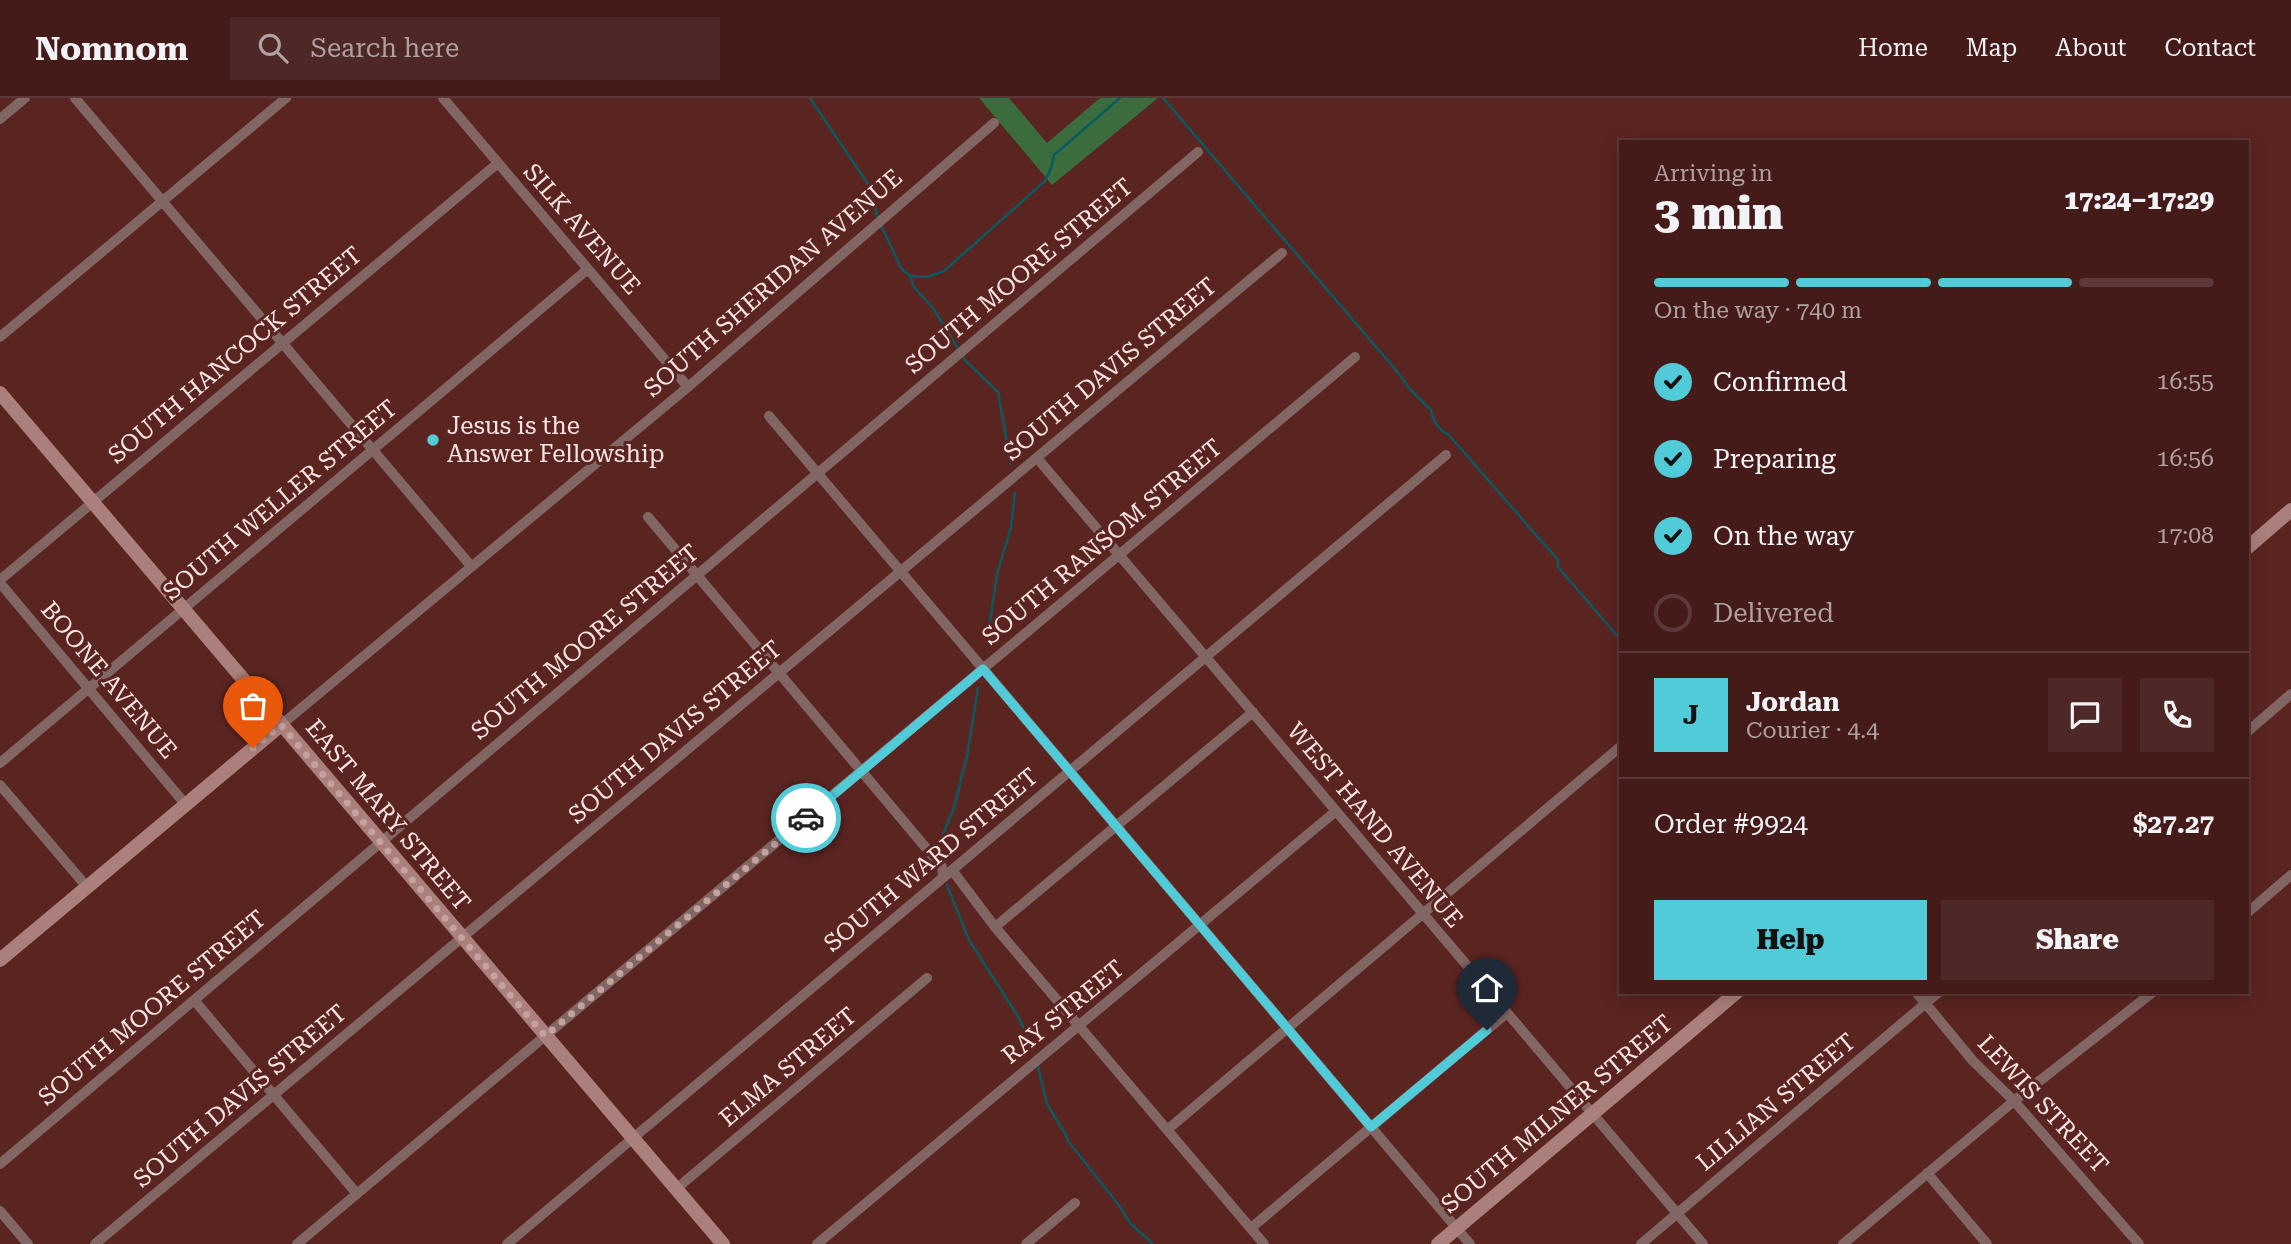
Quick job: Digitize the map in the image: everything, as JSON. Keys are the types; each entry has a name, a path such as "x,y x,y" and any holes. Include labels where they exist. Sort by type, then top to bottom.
{"main road":[{"name":"EAST MARY STREET","path":"0,393 721,1243"},
{"path":"2249,546 2291,510"},
{"name":"SOUTH SHERIDAN AVENUE","path":"0,960 281,725"},
{"name":"SOUTH MILNER STREET","path":"1438,1244 1735,994"}],"street":[{"path":"0,119 25,98"},
{"path":"75,98 471,566"},
{"path":"0,337 286,98"},
{"name":"SILK AVENUE","path":"443,98 688,387"},
{"name":"SOUTH SHERIDAN AVENUE","path":"281,725 688,387 994,123"},
{"name":"SOUTH MOORE STREET","path":"0,1164 1198,152"},
{"name":"SOUTH HANCOCK STREET","path":"0,581 498,163"},
{"name":"SOUTH DAVIS STREET","path":"95,1244 1282,253"},
{"name":"SOUTH WELLER STREET","path":"0,763 587,269"},
{"name":"SOUTH RANSOM STREET","path":"297,1244 1355,357"},
{"path":"769,416 1470,1244"},
{"name":"SOUTH WARD STREET","path":"507,1244 1446,455"},
{"name":"WEST HAND AVENUE","path":"1037,458 1703,1244"},
{"path":"648,517 942,867 943,877"},
{"name":"BOONE AVENUE","path":"0,581 186,805"},
{"path":"2249,730 2291,694"},
{"path":"995,927 1253,712"},
{"path":"1167,1130 1619,748"},
{"path":"0,785 87,887"},
{"name":"RAY STREET","path":"817,1244 1336,811"},
{"path":"952,870 995,927 1264,1244"},
{"path":"2249,911 2291,875"},
{"name":"ELMA STREET","path":"676,1189 927,978"},
{"name":"LEWIS STREET","path":"1918,994 1973,1061 2014,1101 2139,1244"},
{"name":"LILLIAN STREET","path":"1641,1244 1936,994"},
{"path":"1843,1244 2014,1101 2150,994"},
{"path":"194,1000 357,1194"},
{"path":"1251,1228 1507,1013"},
{"path":"1927,1173 1987,1244"},
{"path":"1026,1244 1075,1203"},
{"path":"0,1211 28,1244"}],"green space":[{"path":"979,98 1009,98 1047,143 1100,98 1158,98 1052,185"}],"waterway":[{"path":"810,98 870,187 878,219"},
{"path":"911,276 927,277 944,271 1045,181 1054,155 1120,98"},
{"path":"1163,98 1410,389 1431,410 1439,427 1558,560 1558,567 1619,638"},
{"path":"881,225 901,268 933,308 965,360 998,392 1011,464"},
{"path":"987,643 997,574 1011,527 1015,493"},
{"path":"949,853 943,834 954,808 967,756 978,688"},
{"path":"947,885 969,940 1019,1018 1033,1050"},
{"path":"1038,1067 1047,1104 1068,1141 1131,1224 1153,1244"}],"way so far":[{"path":"253,748 281,725 545,1036 806,818"}],"place":[{"name":"Jesus is the Answer Fellowship","path":"433,440"}],"route":[{"path":"806,818 983,669 1371,1127 1487,1030"}]}
